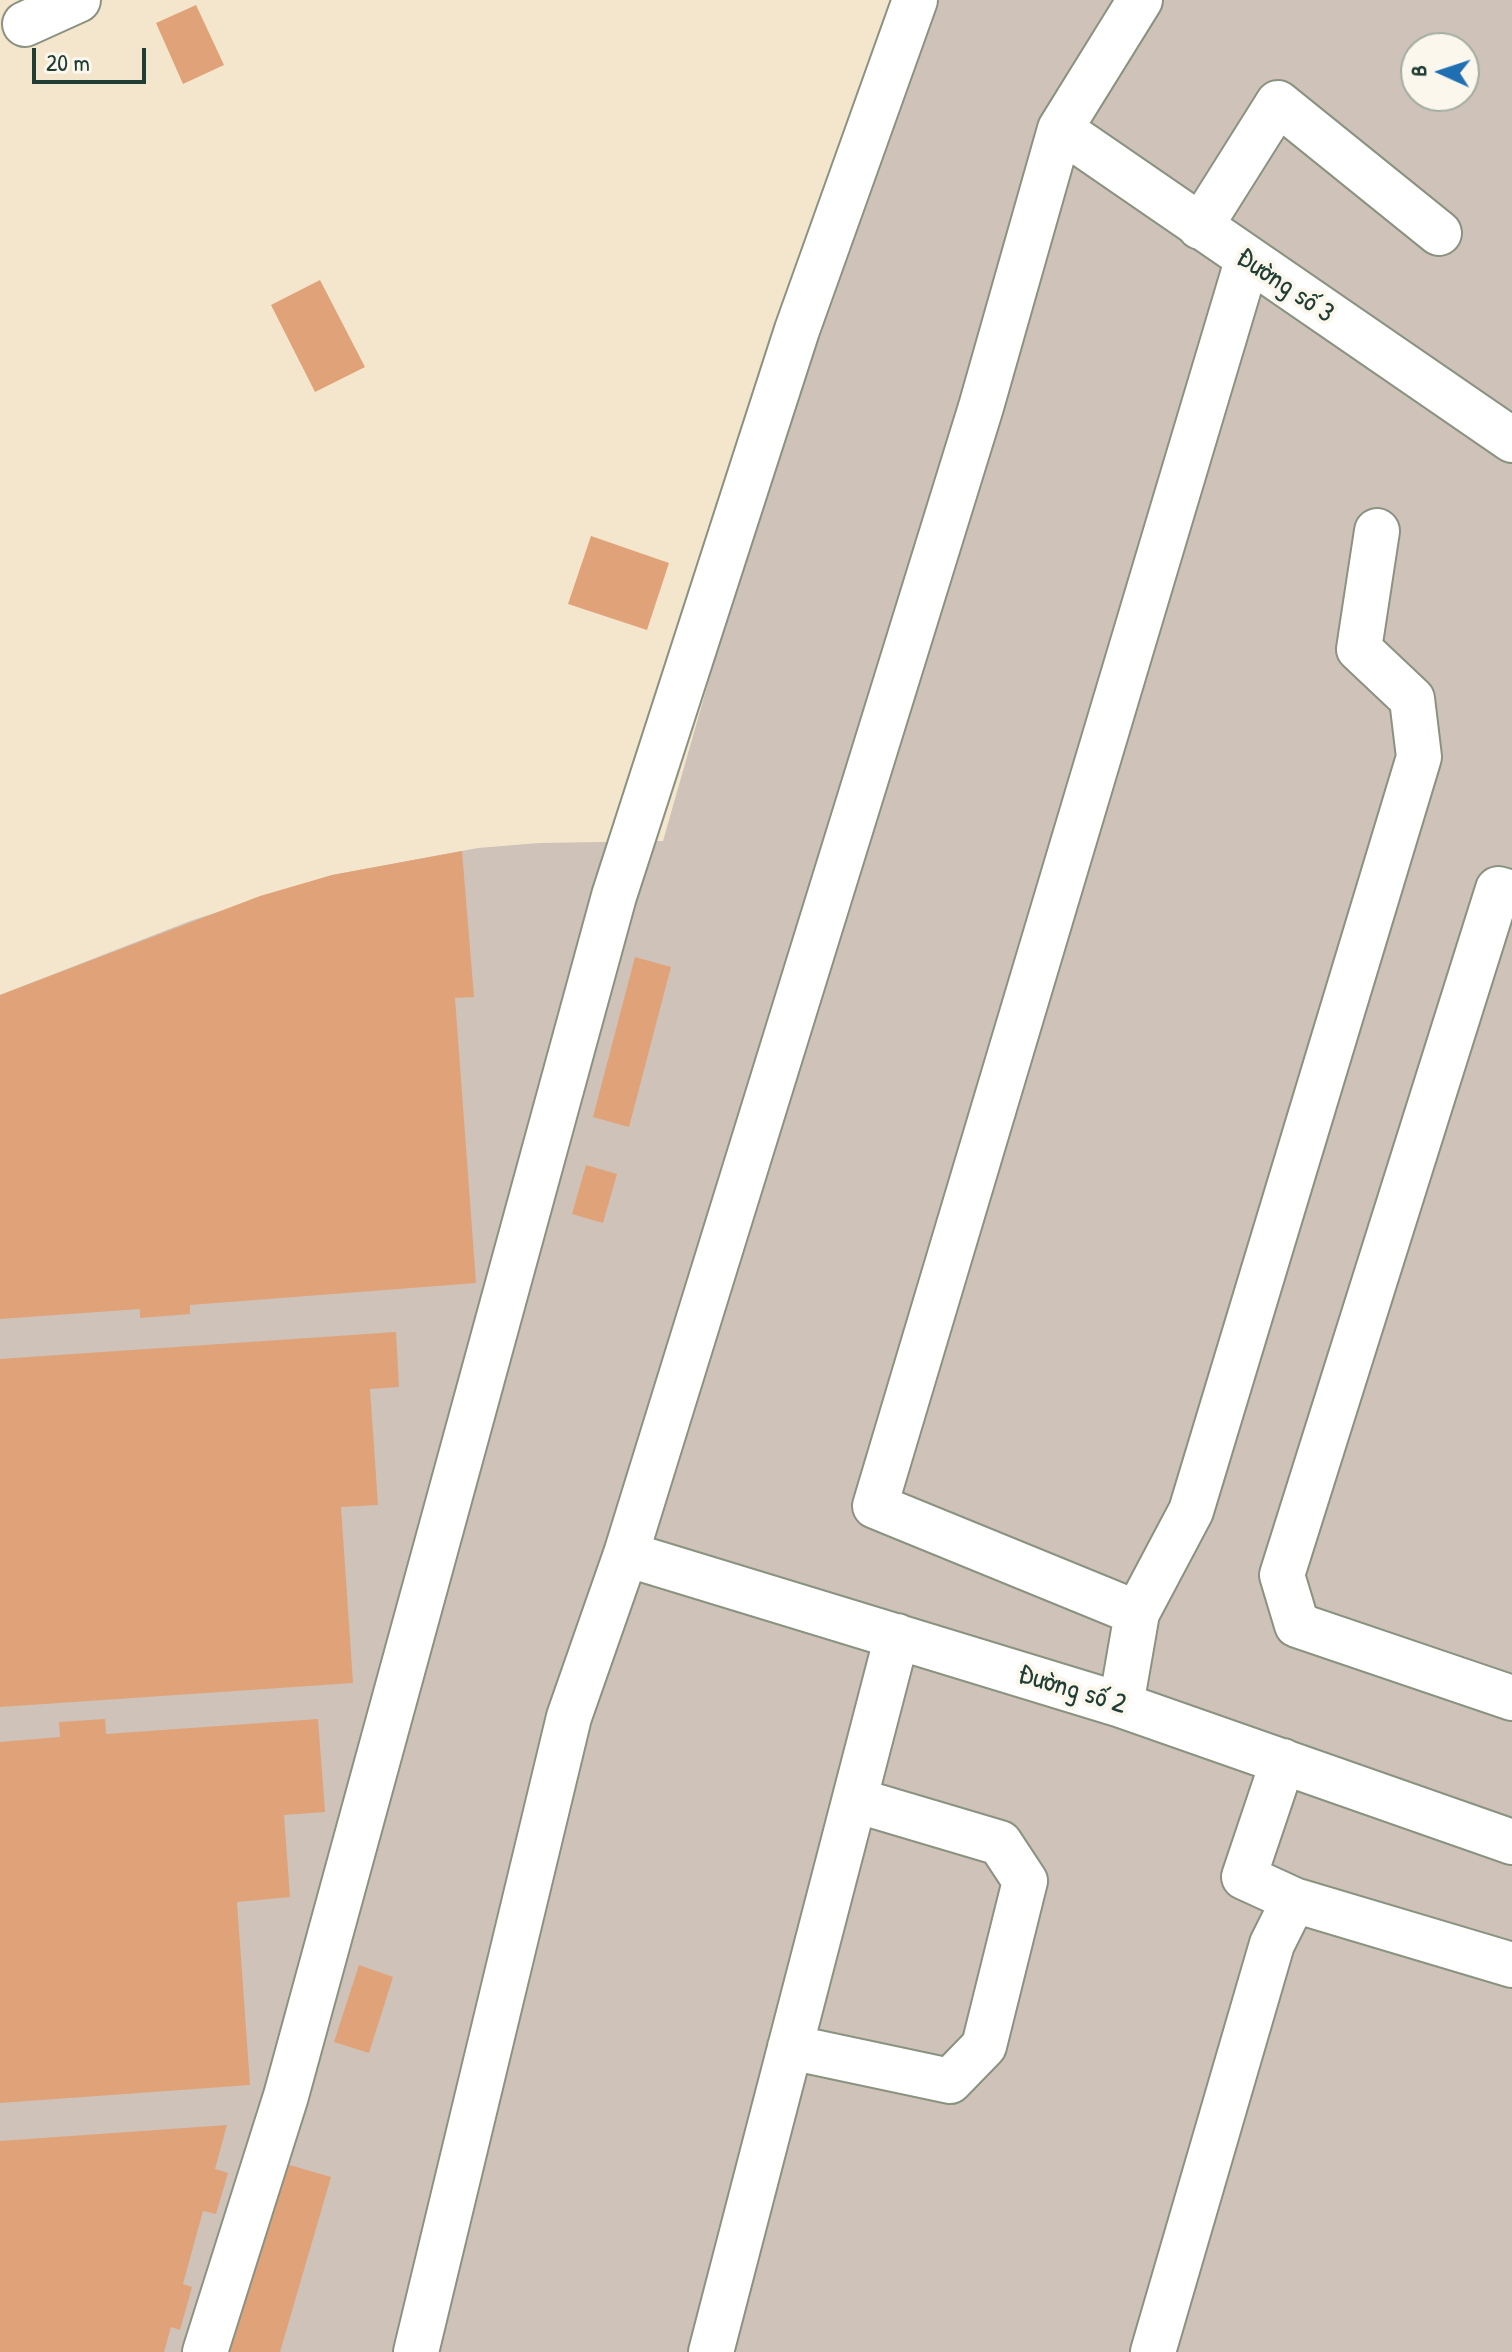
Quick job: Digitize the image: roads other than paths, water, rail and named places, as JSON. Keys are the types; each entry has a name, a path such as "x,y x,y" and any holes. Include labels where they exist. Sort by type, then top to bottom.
{"street":[{"path":"25,24 78,0"},
{"path":"205,2352 286,2096 614,896 797,330 915,0"},
{"path":"416,2352 569,1717 626,1554 976,423 1060,129 1140,0"},
{"path":"1200,227 1278,103 1439,233"},
{"name":"Đường số 3","path":"1060,129 1247,261 1512,440"},
{"path":"1137,1613 875,1506 1247,261"},
{"path":"1121,1705 1137,1613 1191,1511 1419,757 1412,699 1359,649 1377,531"},
{"path":"1512,893 1498,889 1282,1575 1297,1625 1512,1698"},
{"name":"Đường số 2","path":"626,1554 1121,1705 1512,1842"},
{"path":"711,2352 897,1636"},
{"path":"1283,1761 1244,1877 1294,1900 1512,1965"},
{"path":"790,2047 950,2081 984,2046 1025,1881 1000,1843 855,1800"},
{"path":"1153,2352 1272,1944 1294,1900"}]}
